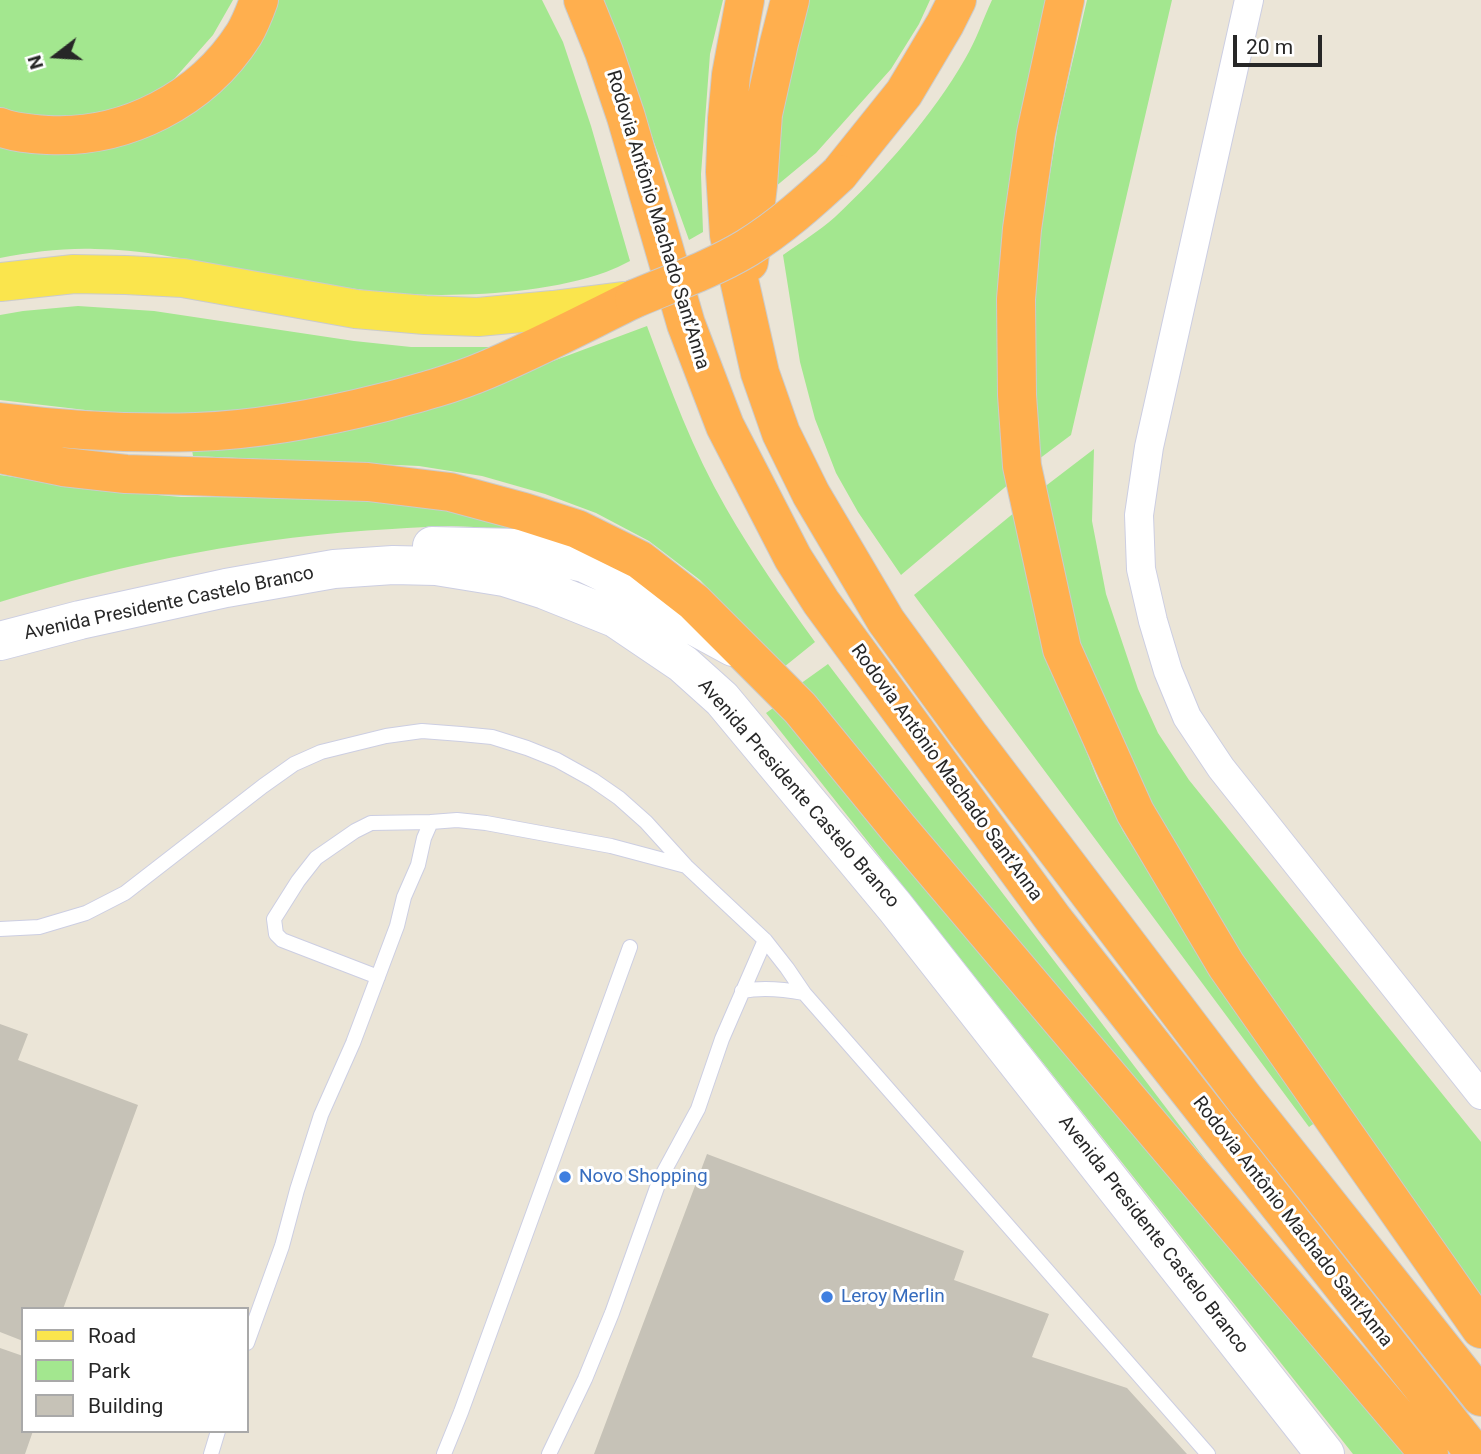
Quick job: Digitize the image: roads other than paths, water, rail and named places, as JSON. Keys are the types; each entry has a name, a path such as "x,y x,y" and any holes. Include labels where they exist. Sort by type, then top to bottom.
{"highway":[{"path":"0,127 36,134 68,136 93,133 141,120 166,108 190,91 230,52 244,33 259,0"},
{"name":"Rodovia Antônio Machado Sant'Anna","path":"583,0 626,117 686,324 725,426 793,558 821,602 1054,920 1475,1454"},
{"name":"Rodovia Antônio Machado Sant'Anna","path":"745,0 731,75 727,119 725,172 729,235 760,373 781,433 811,494 886,621 969,734 1244,1098 1481,1397"},
{"path":"744,299 758,185 763,114 790,0"},
{"path":"0,422 44,428 132,432 198,432 265,425 344,412 435,389 485,370 634,299 702,270 774,230 839,174 904,93 957,0"},
{"path":"1065,0 1036,133 1022,229 1016,299 1021,466 1062,649 1135,812 1226,965 1481,1329"},
{"path":"0,454 63,467 127,474 368,482 450,492 577,529 640,560 694,603 800,708 917,851 1429,1454"}],"main road":[{"path":"0,282 74,274 171,278 356,309 478,317 634,299"},
{"path":"334,569 434,546 491,546 547,553 583,563 613,577 663,609 745,653"},
{"name":"Avenida Presidente Castelo Branco","path":"0,641 80,620 226,588 334,569 393,565 436,566 504,577 615,618 683,664 722,699 895,907 1325,1454"}],"street":[{"path":"1249,0 1149,447 1139,514 1142,569 1153,621 1168,671 1187,717 1221,768 1481,1095"}],"lane":[{"path":"0,929 39,928 86,913 125,894 263,786 294,764 321,752 386,736 422,731 492,737 557,760 619,798 765,940 804,993 1208,1454"},
{"path":"378,977 282,940 276,934 274,919 316,858 371,823 457,820 486,822 611,846 686,866"},
{"path":"248,1340 282,1246 321,1115 353,1043 397,926 430,822"},
{"path":"549,1454 608,1324 660,1179 698,1109 722,1039 765,940"},
{"path":"444,1454 630,947"},
{"path":"742,991 782,989 804,993"},
{"path":"211,1454 217,1433"}],"place":[{"name":"Novo Shopping","path":"565,1177"},
{"name":"Leroy Merlin","path":"827,1297"}]}
